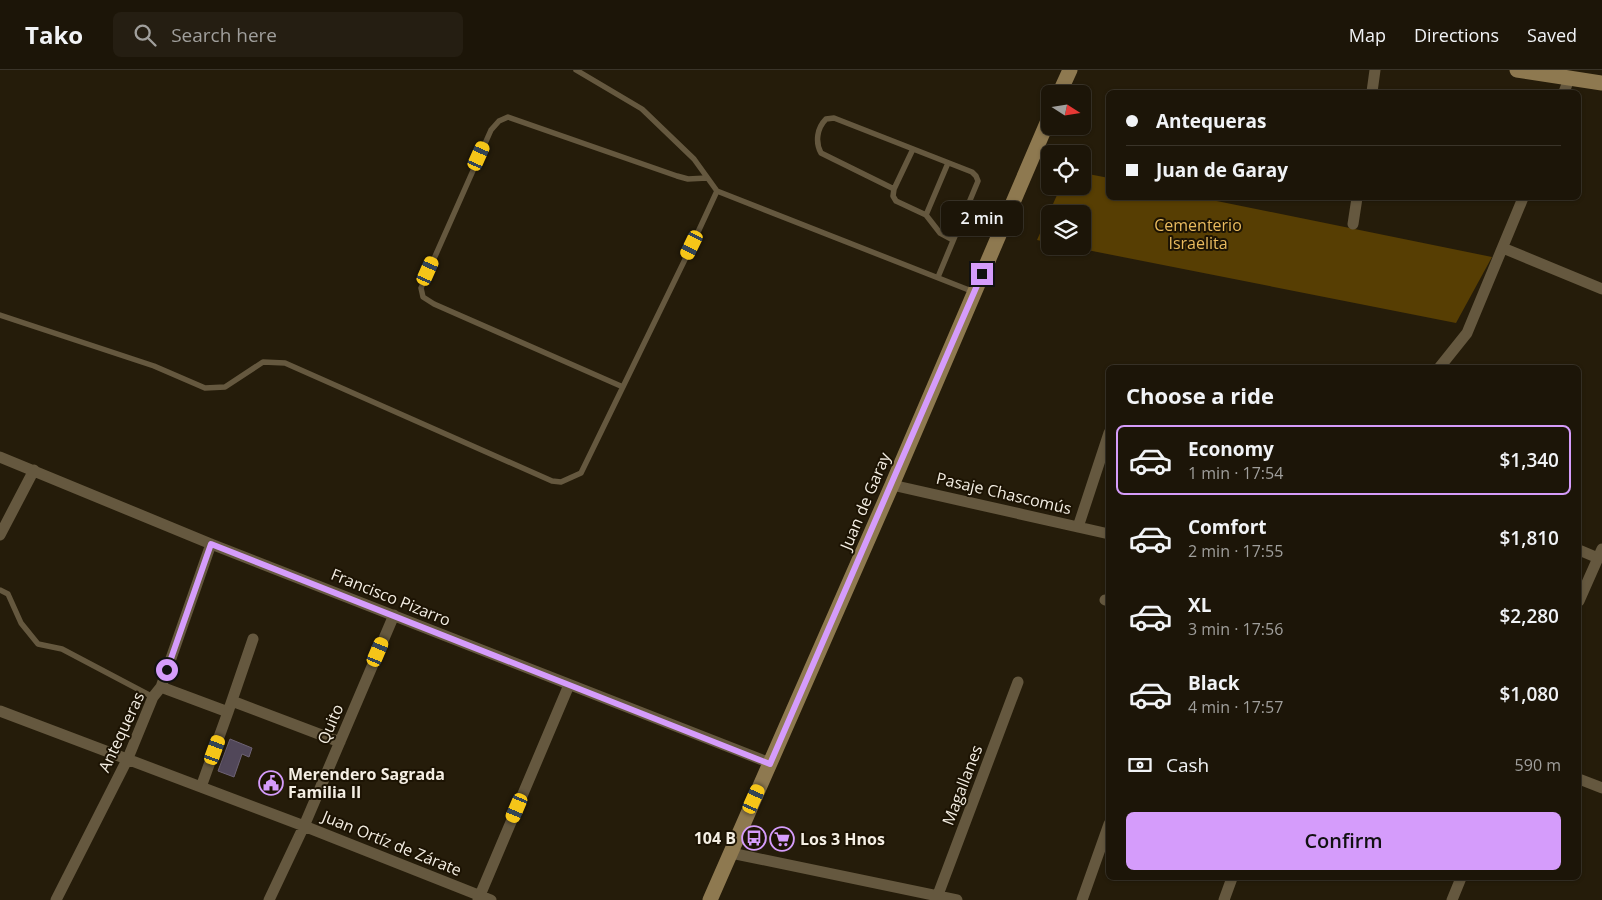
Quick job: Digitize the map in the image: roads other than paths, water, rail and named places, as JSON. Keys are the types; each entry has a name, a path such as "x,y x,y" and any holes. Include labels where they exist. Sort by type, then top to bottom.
{"street":[{"path":"1063,85 1070,70"},
{"path":"1372,90 1375,70"},
{"path":"1520,70 1602,83"},
{"name":"Juan de Garay","path":"710,900 892,485 1042,135"},
{"path":"1353,224 1357,200"},
{"path":"1441,365 1467,333 1522,200"},
{"path":"1503,248 1602,289"},
{"path":"1078,527 1106,442"},
{"name":"Francisco Pizarro","path":"0,457 211,544 770,764"},
{"path":"0,535 34,470"},
{"name":"Pasaje Chascomús","path":"892,485 1106,533"},
{"name":"Antequeras","path":"56,900 128,758 153,697 161,688 211,544"},
{"path":"1581,550 1600,554 1581,597"},
{"name":"Quito","path":"269,900 304,826 394,615"},
{"path":"201,787 252,639"},
{"name":"Magallanes","path":"937,898 1018,682"},
{"path":"479,898 569,685"},
{"path":"161,688 230,707 340,742"},
{"name":"Juan Ortíz de Zárate","path":"0,711 304,826 479,898 491,900"},
{"path":"1581,779 1602,788"},
{"path":"1082,900 1106,832"},
{"path":"730,853 937,898 957,900"},
{"path":"1224,900 1231,880"},
{"path":"1452,900 1460,880"}],"lane":[{"path":"576,70 642,109 694,159 717,191 974,292"},
{"path":"623,387 434,304 423,297 421,288 491,130 499,121 508,117 688,179 707,178"},
{"path":"894,190 821,154 817,147 820,125 826,119 834,118 972,172 976,176 978,181 938,278"},
{"path":"913,149 893,196 896,200 926,215 940,233 953,240"},
{"path":"926,215 948,163"},
{"path":"0,315 154,366 205,388 225,387 263,362 285,363 552,480 561,482 581,473 717,191"},
{"path":"0,590 8,594 21,623 38,644 62,650 153,697"}],"place":[{"name":"Merendero Sagrada Familia II","path":"271,783"},
{"name":"104 B","path":"754,838"},
{"name":"Los 3 Hnos","path":"782,839"}],"park label":[{"name":"Cementerio Israelita","path":"1198,234"}]}
